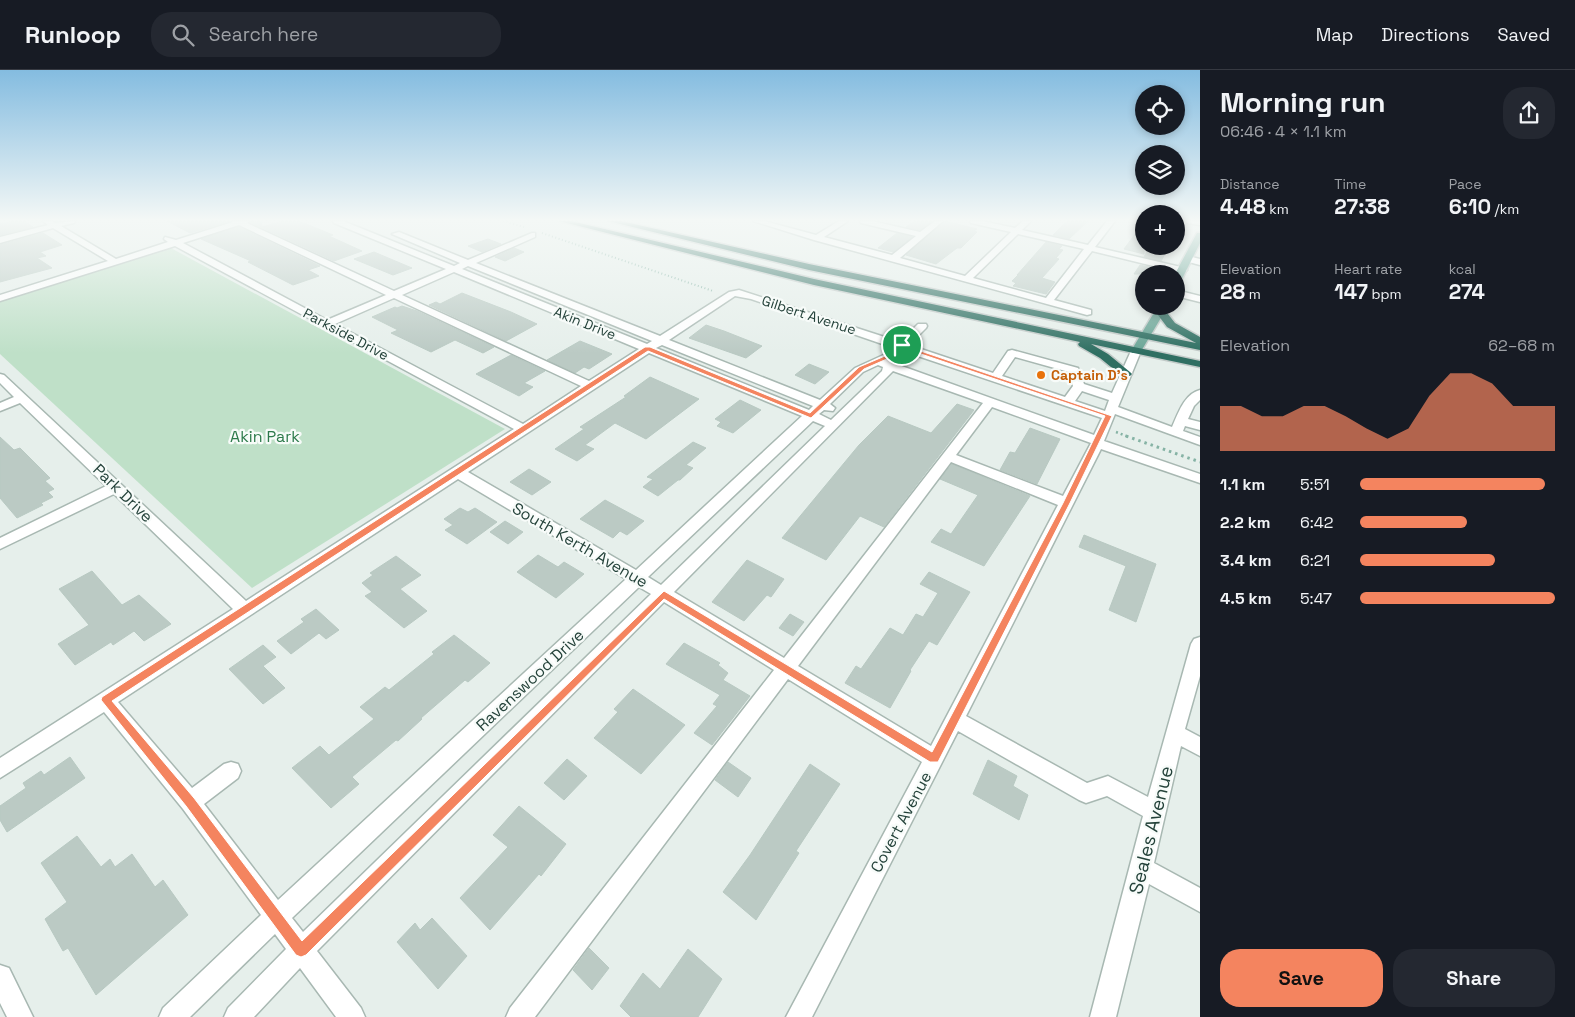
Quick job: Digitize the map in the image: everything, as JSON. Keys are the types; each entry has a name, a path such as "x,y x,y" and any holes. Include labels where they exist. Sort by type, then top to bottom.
{"highway":[{"path":"742,265 1071,337 1200,347"},
{"path":"801,265 1140,343 1200,364"},
{"path":"1165,315 1171,325 1200,341"},
{"path":"1071,337 1104,356 1126,374"}],"main road":[{"name":"Covert Avenue","path":"1140,343 1157,315"}],"street":[{"path":"0,291 92,265"},
{"path":"0,298 96,265"},
{"name":"Parkside Drive","path":"217,265 523,430"},
{"path":"332,265 590,386"},
{"name":"Akin Drive","path":"445,265 648,348 839,420"},
{"path":"327,324 463,265"},
{"name":"Akin Drive","path":"473,265 660,340 839,420"},
{"path":"916,265 1087,312"},
{"path":"967,279 981,265"},
{"path":"1048,302 1077,265"},
{"name":"Gilbert Avenue","path":"660,340 728,296 737,293 754,297 891,357 989,403 1200,480"},
{"path":"1185,294 1199,295"},
{"name":"Ravenswood Drive","path":"172,1017 861,368 891,357 922,326"},
{"path":"0,769 660,340"},
{"name":"Covert Avenue","path":"799,1017 1113,414 1126,374 1140,343"},
{"path":"998,374 1012,353 1074,370 1079,386 1113,414"},
{"name":"Gilbert Avenue","path":"891,357 998,374 1070,399"},
{"name":"Ravenswood Drive","path":"237,1017 301,950 887,372 891,357"},
{"name":"Park Drive","path":"0,376 246,610"},
{"path":"1079,386 1070,399 1113,414 1200,416"},
{"path":"1186,415 1200,394"},
{"path":"0,407 22,398"},
{"path":"519,1017 989,403"},
{"path":"1186,415 1200,426"},
{"path":"1186,415 1200,441"},
{"path":"948,456 1066,503"},
{"name":"South Kerth Avenue","path":"457,472 664,594 934,759"},
{"path":"0,544 116,487"},
{"name":"Seales Avenue","path":"1103,1017 1175,734 1200,644"},
{"path":"106,700 190,802 352,1017"},
{"path":"955,720 1086,793 1108,786 1156,812"},
{"path":"1175,734 1200,747"},
{"path":"190,802 231,771"},
{"path":"1142,868 1200,901"},
{"path":"0,977 20,1017"}],"path":[{"path":"633,265 718,293"},
{"path":"1113,414 1200,462"}],"green space":[{"name":"Akin Park","path":"112,265 203,265 505,429 252,588 0,354 0,301"}],"building":[{"path":"0,265 48,265 52,268 0,282"},
{"path":"254,265 320,266 308,270 319,276 293,285"},
{"path":"369,265 405,265 412,268 393,275"},
{"path":"1026,265 1053,265 1042,278 1055,282 1046,294 1013,286 1016,283 1012,281"},
{"path":"462,293 537,324 506,341 429,305 436,302 440,304"},
{"path":"402,306 417,311 494,347 483,353 455,340 431,352 391,333 398,330 372,317"},
{"path":"706,325 762,346 746,358 689,338"},
{"path":"580,341 612,354 589,369 584,367 575,373 547,360"},
{"path":"511,355 545,371 524,383 533,387 519,396 476,374"},
{"path":"809,364 829,372 815,384 795,375"},
{"path":"650,377 699,399 646,439 615,423 585,445 594,449 577,461 555,449 584,429 580,427 626,397 624,396"},
{"path":"740,400 761,410 733,433 717,426 721,422 715,419"},
{"path":"957,404 974,410 884,527 860,516 826,560 782,538 859,445 888,416 931,433"},
{"path":"1030,428 1060,439 1037,484 1000,470 1010,452 1015,453"},
{"path":"0,437 14,450 20,448 50,478 45,481 54,489 48,492 53,497 41,503 43,505 17,518 0,498"},
{"path":"693,442 706,448 686,465 693,468 680,480 658,496 643,487 653,479 647,477"},
{"path":"952,464 1030,496 984,566 931,542 941,529 951,534 978,495 940,479"},
{"path":"529,469 551,482 532,495 510,482"},
{"path":"605,500 644,521 627,535 620,531 613,538 580,519"},
{"path":"460,508 468,512 475,508 497,522 467,544 445,530 453,525 444,519"},
{"path":"505,521 523,532 508,544 490,532"},
{"path":"1084,535 1156,564 1136,622 1109,610 1126,566 1079,547"},
{"path":"538,555 558,567 564,562 584,574 556,598 517,572"},
{"path":"396,556 421,575 400,589 427,611 404,628 365,596 372,592 362,583 373,575 370,573"},
{"path":"747,560 784,579 771,597 767,595 744,621 712,602"},
{"path":"92,571 122,605 139,595 171,624 144,641 134,631 113,645 111,642 75,665 58,644 89,625 59,589"},
{"path":"929,572 970,592 937,645 929,641 910,670 890,708 845,683 856,666 861,669 890,628 903,635 916,614 923,617 938,593 920,584"},
{"path":"316,609 339,630 326,639 319,633 291,654 277,641 304,622 301,619"},
{"path":"790,614 804,622 793,636 779,628"},
{"path":"454,635 490,663 468,682 465,680 421,718 398,741 396,740 352,777 359,784 331,808 292,768 320,746 329,755 374,719 360,707 385,687 389,690 434,654 432,652"},
{"path":"684,643 720,663 718,665 728,673 723,680 750,696 712,745 694,733 717,706 713,704 720,695 666,664"},
{"path":"263,645 276,657 263,666 285,688 263,704 229,669"},
{"path":"633,689 685,725 641,774 594,738 618,712 614,709"},
{"path":"70,757 85,778 7,832 0,820 0,806 26,788 23,783 41,771 44,775"},
{"path":"567,759 587,776 564,800 544,783"},
{"path":"988,760 1017,776 1013,786 1028,795 1019,820 973,794"},
{"path":"728,762 751,778 738,797 715,780"},
{"path":"810,764 840,784 796,851 799,853 756,920 723,892 750,855"},
{"path":"519,806 566,844 541,876 539,874 490,930 460,898 508,847 493,835"},
{"path":"77,836 101,867 110,859 115,867 132,854 155,887 163,880 188,915 96,995 68,948 63,951 45,919 67,902 41,863"},
{"path":"432,918 467,956 438,989 397,942 415,923 420,930"},
{"path":"589,948 609,968 592,990 573,970"},
{"path":"688,949 722,979 698,1017 631,1017 620,1006 643,973 660,989"}],"place":[{"name":"Captain D's","path":"1041,375"}],"route":[{"path":"902,345 1109,416 1097,443 934,759 664,594 301,950 190,802 106,700 648,348 811,416 861,368 894,354 902,345"}]}
